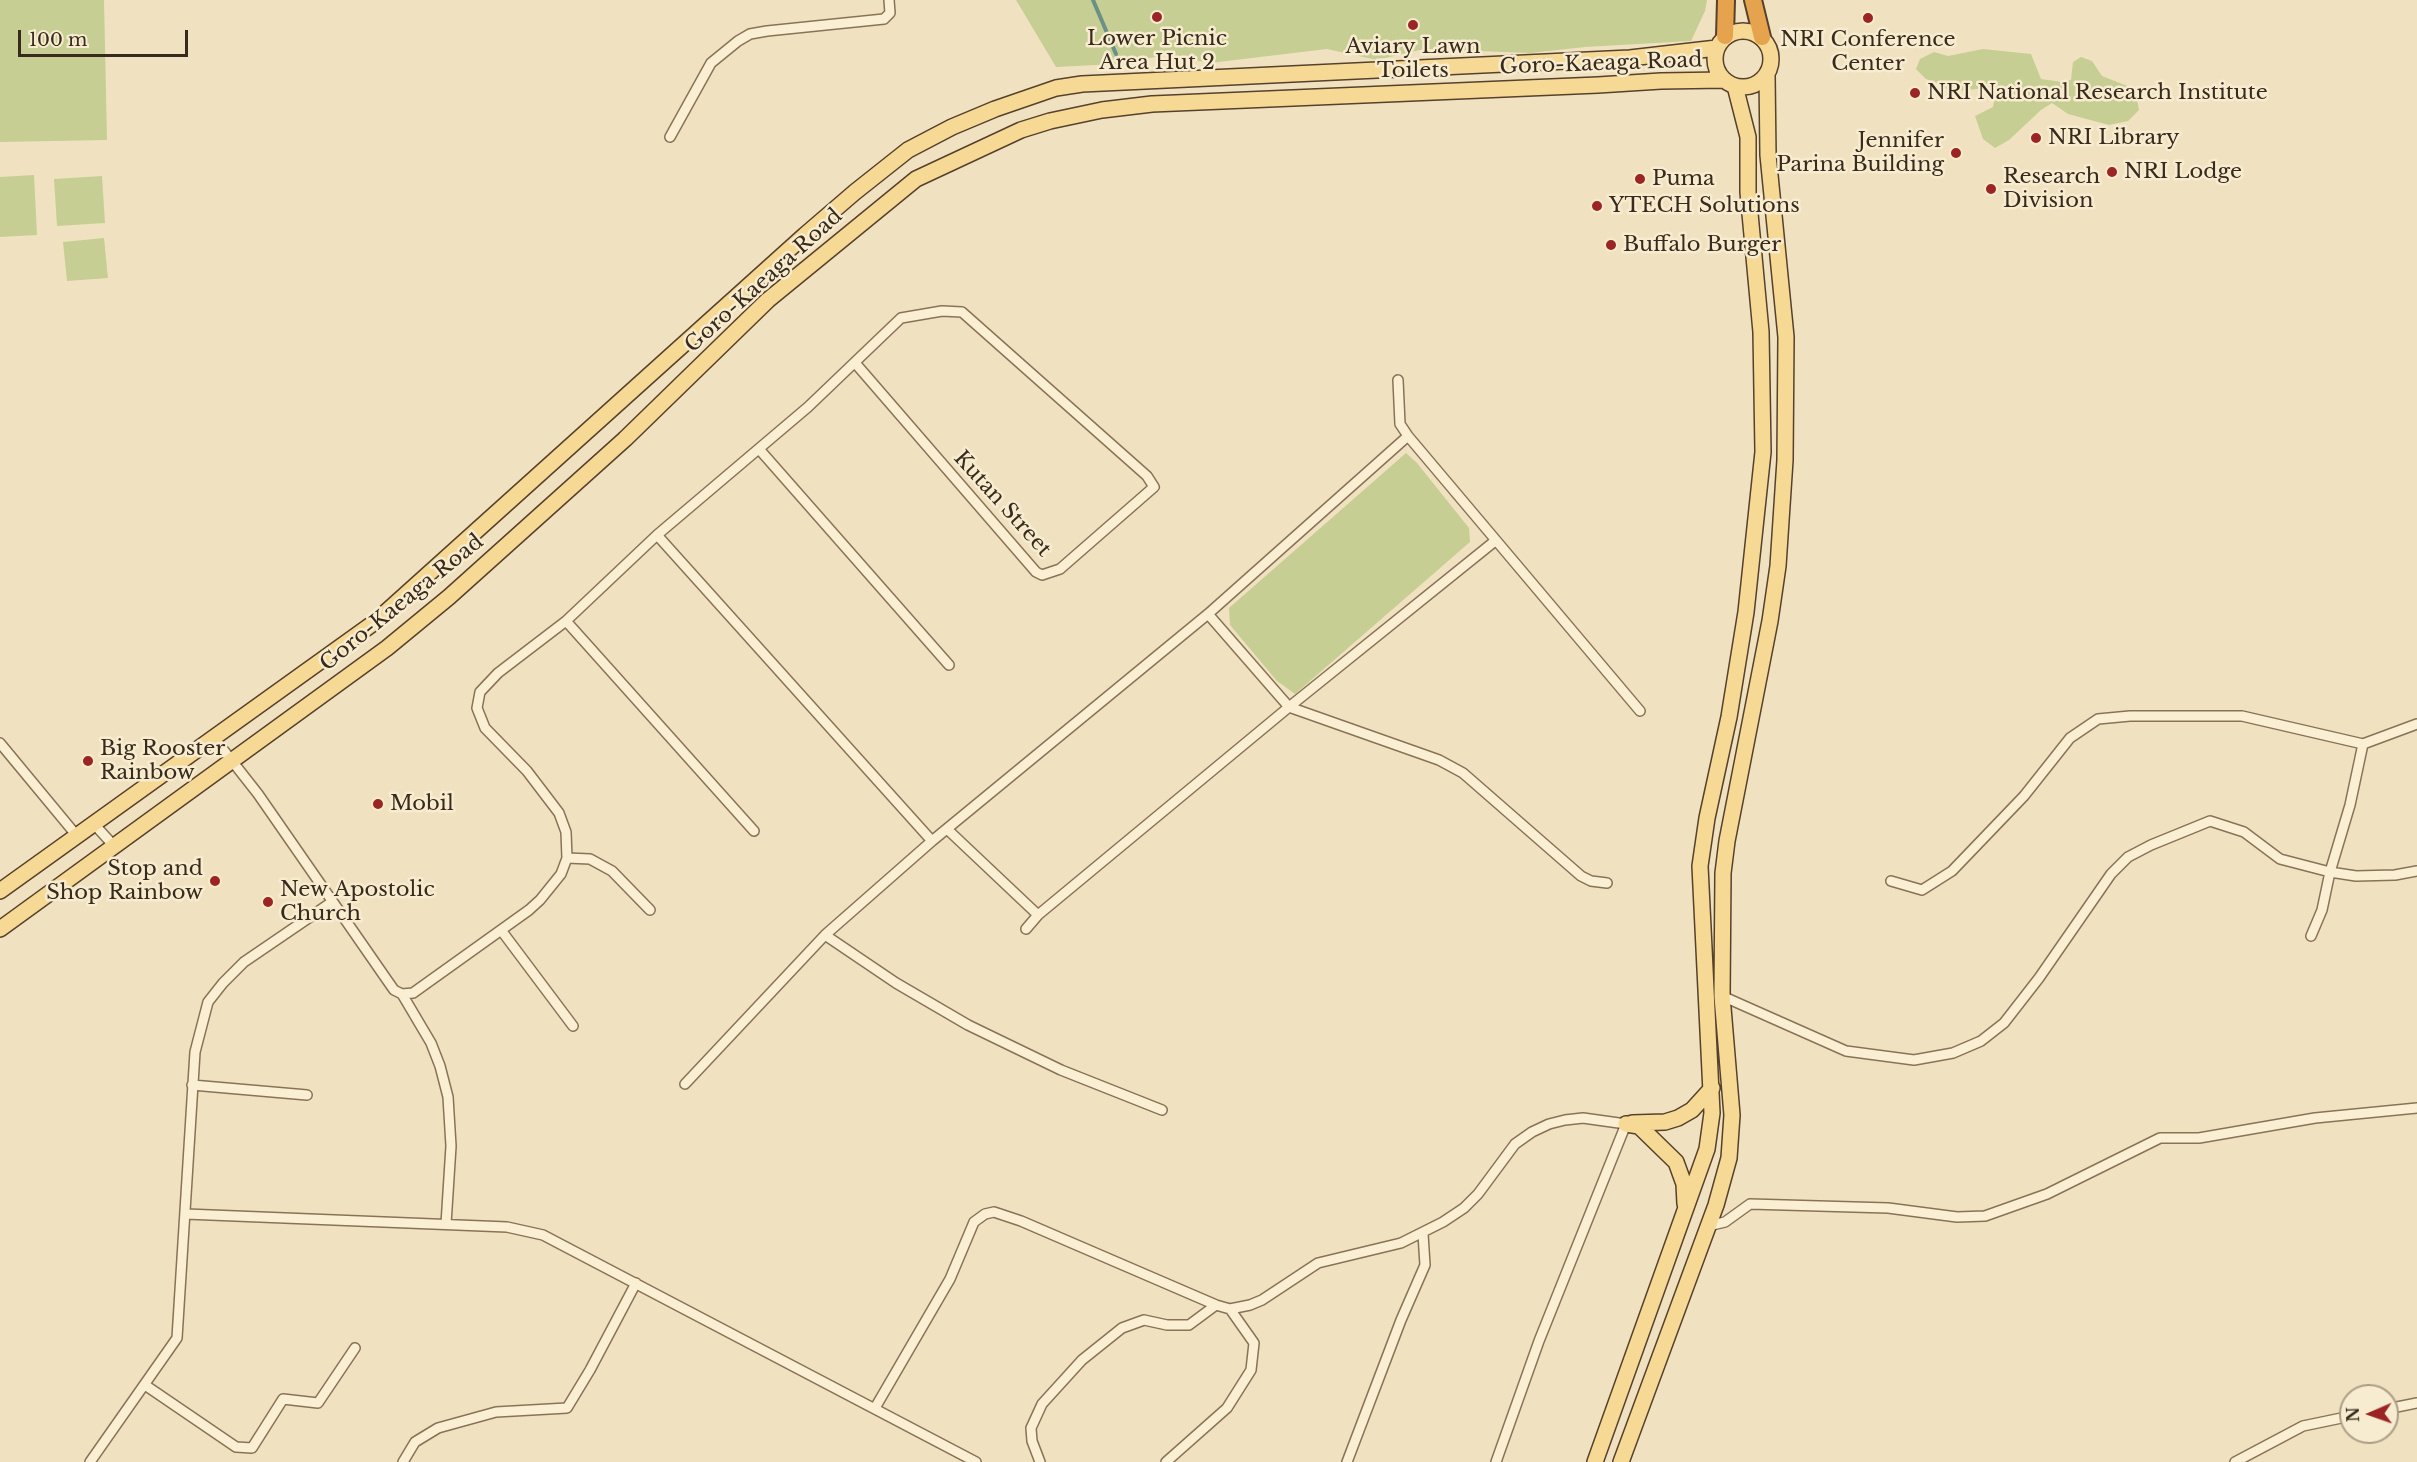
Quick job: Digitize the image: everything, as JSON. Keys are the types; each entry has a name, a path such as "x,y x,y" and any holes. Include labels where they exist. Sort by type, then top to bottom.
{"highway":[{"path":"1721,42 1726,0"},
{"path":"1754,0 1762,37"}],"main road":[{"path":"1595,1462 1707,1149 1712,1113 1701,866 1707,818 1730,717 1746,612 1763,452 1761,332 1748,192 1748,137 1730,83 1715,65 1721,42 1734,31 1753,32 1762,37 1771,50 1771,66 1767,74 1753,86 1730,83"},
{"name":"Goro-Kaeaga Road","path":"0,891 375,622 855,192 908,150 952,127 994,109 1056,88 1082,84 1630,58 1721,42"},
{"path":"1621,1462 1708,1226 1729,1158 1732,1115 1722,996 1725,857 1770,621 1778,566 1785,460 1786,337 1768,155 1767,74"},
{"name":"Goro-Kaeaga Road","path":"0,928 387,648 449,597 625,439 768,300 916,179 997,140 1050,121 1102,110 1152,104 1661,81 1730,83"},
{"path":"1626,1124 1665,1122 1678,1118 1692,1110 1712,1088"},
{"path":"1626,1124 1639,1126 1676,1162 1684,1184 1684,1216"}],"street":[{"path":"670,137 711,63 738,41 750,34 767,31 884,20 890,13 889,0"},
{"name":"Kutan Street","path":"942,311 962,312 1147,476 1155,488 1060,569 1042,575 1036,572 856,364 902,318 942,311"},
{"path":"214,738 258,794 397,993 413,993 540,900 561,874 567,858 566,832 559,813 527,771 485,728 480,720 477,703 480,692 487,683 566,621 657,535 856,364"},
{"path":"1398,380 1400,424 1408,436 1640,711"},
{"path":"685,1084 825,935 932,841 1208,614 1408,436"},
{"path":"759,449 948,665"},
{"path":"657,535 932,841"},
{"path":"1026,929 1038,915 1289,707 1495,541"},
{"path":"1208,614 1289,707 1420,753 1463,773 1581,876 1591,881 1607,883"},
{"path":"566,621 754,831"},
{"path":"1891,881 1922,890 1952,871 2024,796 2070,738 2098,719 2130,716 2242,716 2363,744 2417,724"},
{"path":"0,743 77,836"},
{"path":"2311,936 2322,910 2330,872 2350,805 2363,744"},
{"path":"1722,996 1846,1051 1914,1060 1953,1053 1981,1041 2004,1023 2039,978 2112,874 2128,857 2210,821 2244,832 2280,859 2330,872 2356,876 2395,875 2417,871"},
{"path":"94,824 114,846"},
{"path":"947,829 1038,915"},
{"path":"567,858 590,859 612,871 650,910"},
{"path":"90,1462 177,1338 195,1052 208,1002 244,962 332,902"},
{"path":"501,930 573,1026"},
{"path":"825,935 896,983 968,1025 1061,1070 1162,1110"},
{"path":"402,994 431,1043 448,1097 451,1146 446,1224"},
{"path":"192,1085 307,1095"},
{"path":"1708,1226 1725,1222 1750,1204 1888,1208 1957,1216 1985,1216 2047,1194 2160,1138 2199,1138 2315,1118 2417,1108"},
{"path":"875,1408 950,1279 974,1222 985,1214 994,1212 1021,1221 1230,1309 1262,1300 1318,1263 1401,1243 1423,1233 1464,1208 1478,1194 1515,1144 1532,1132 1565,1120 1583,1118 1626,1124 1539,1341 1496,1462"},
{"path":"186,1214 507,1227 543,1235 976,1462"},
{"path":"1347,1462 1401,1320 1425,1265 1423,1233"},
{"path":"403,1462 415,1442 438,1428 496,1412 567,1408 636,1283"},
{"path":"1040,1462 1032,1441 1031,1428 1042,1404 1082,1360 1122,1328 1144,1320 1167,1325 1189,1325 1216,1305"},
{"path":"1166,1462 1227,1408 1251,1370 1254,1343 1230,1309"},
{"path":"145,1385 236,1447 252,1448 283,1399 318,1403 355,1348"},
{"path":"2399,1407 2417,1403"},
{"path":"2235,1462 2303,1426 2339,1418"}],"green space":[{"path":"0,0 104,0 107,140 0,142"},
{"path":"1016,0 1707,0 1705,11 1691,41 1585,47 1530,53 1424,49 1377,60 1327,49 1210,63 1166,55 1116,64 1056,67"},
{"path":"1983,49 2031,54 2041,79 2062,82 2071,80 2073,62 2081,57 2092,61 2102,76 2135,89 2139,110 2128,121 2109,125 2068,114 2052,103 2041,110 2009,140 1995,148 1983,139 1975,116 1993,107 1995,96 1985,88 1951,92 1938,83 1926,79 1916,69 1920,59 1934,52 1948,56"},
{"path":"34,175 37,235 0,237 0,177"},
{"path":"102,176 105,223 57,226 54,179"},
{"path":"104,238 108,278 67,281 63,242"},
{"path":"1406,453 1417,463 1469,528 1470,542 1295,694 1277,681 1230,625 1229,608"}],"waterway":[{"path":"1093,0 1116,54"}],"place":[{"name":"Lower Picnic Area Hut 2","path":"1157,17"},
{"name":"NRI Conference Center","path":"1868,18"},
{"name":"Aviary Lawn Toilets","path":"1413,25"},
{"name":"NRI National Research Institute","path":"1915,93"},
{"name":"NRI Library","path":"2036,138"},
{"name":"Jennifer Parina Building","path":"1956,153"},
{"name":"NRI Lodge","path":"2112,172"},
{"name":"Puma","path":"1640,179"},
{"name":"Research Division","path":"1991,189"},
{"name":"YTECH Solutions","path":"1597,206"},
{"name":"Buffalo Burger","path":"1611,245"},
{"name":"Big Rooster Rainbow","path":"88,761"},
{"name":"Mobil","path":"378,804"},
{"name":"Stop and Shop Rainbow","path":"215,881"},
{"name":"New Apostolic Church","path":"268,902"}]}
